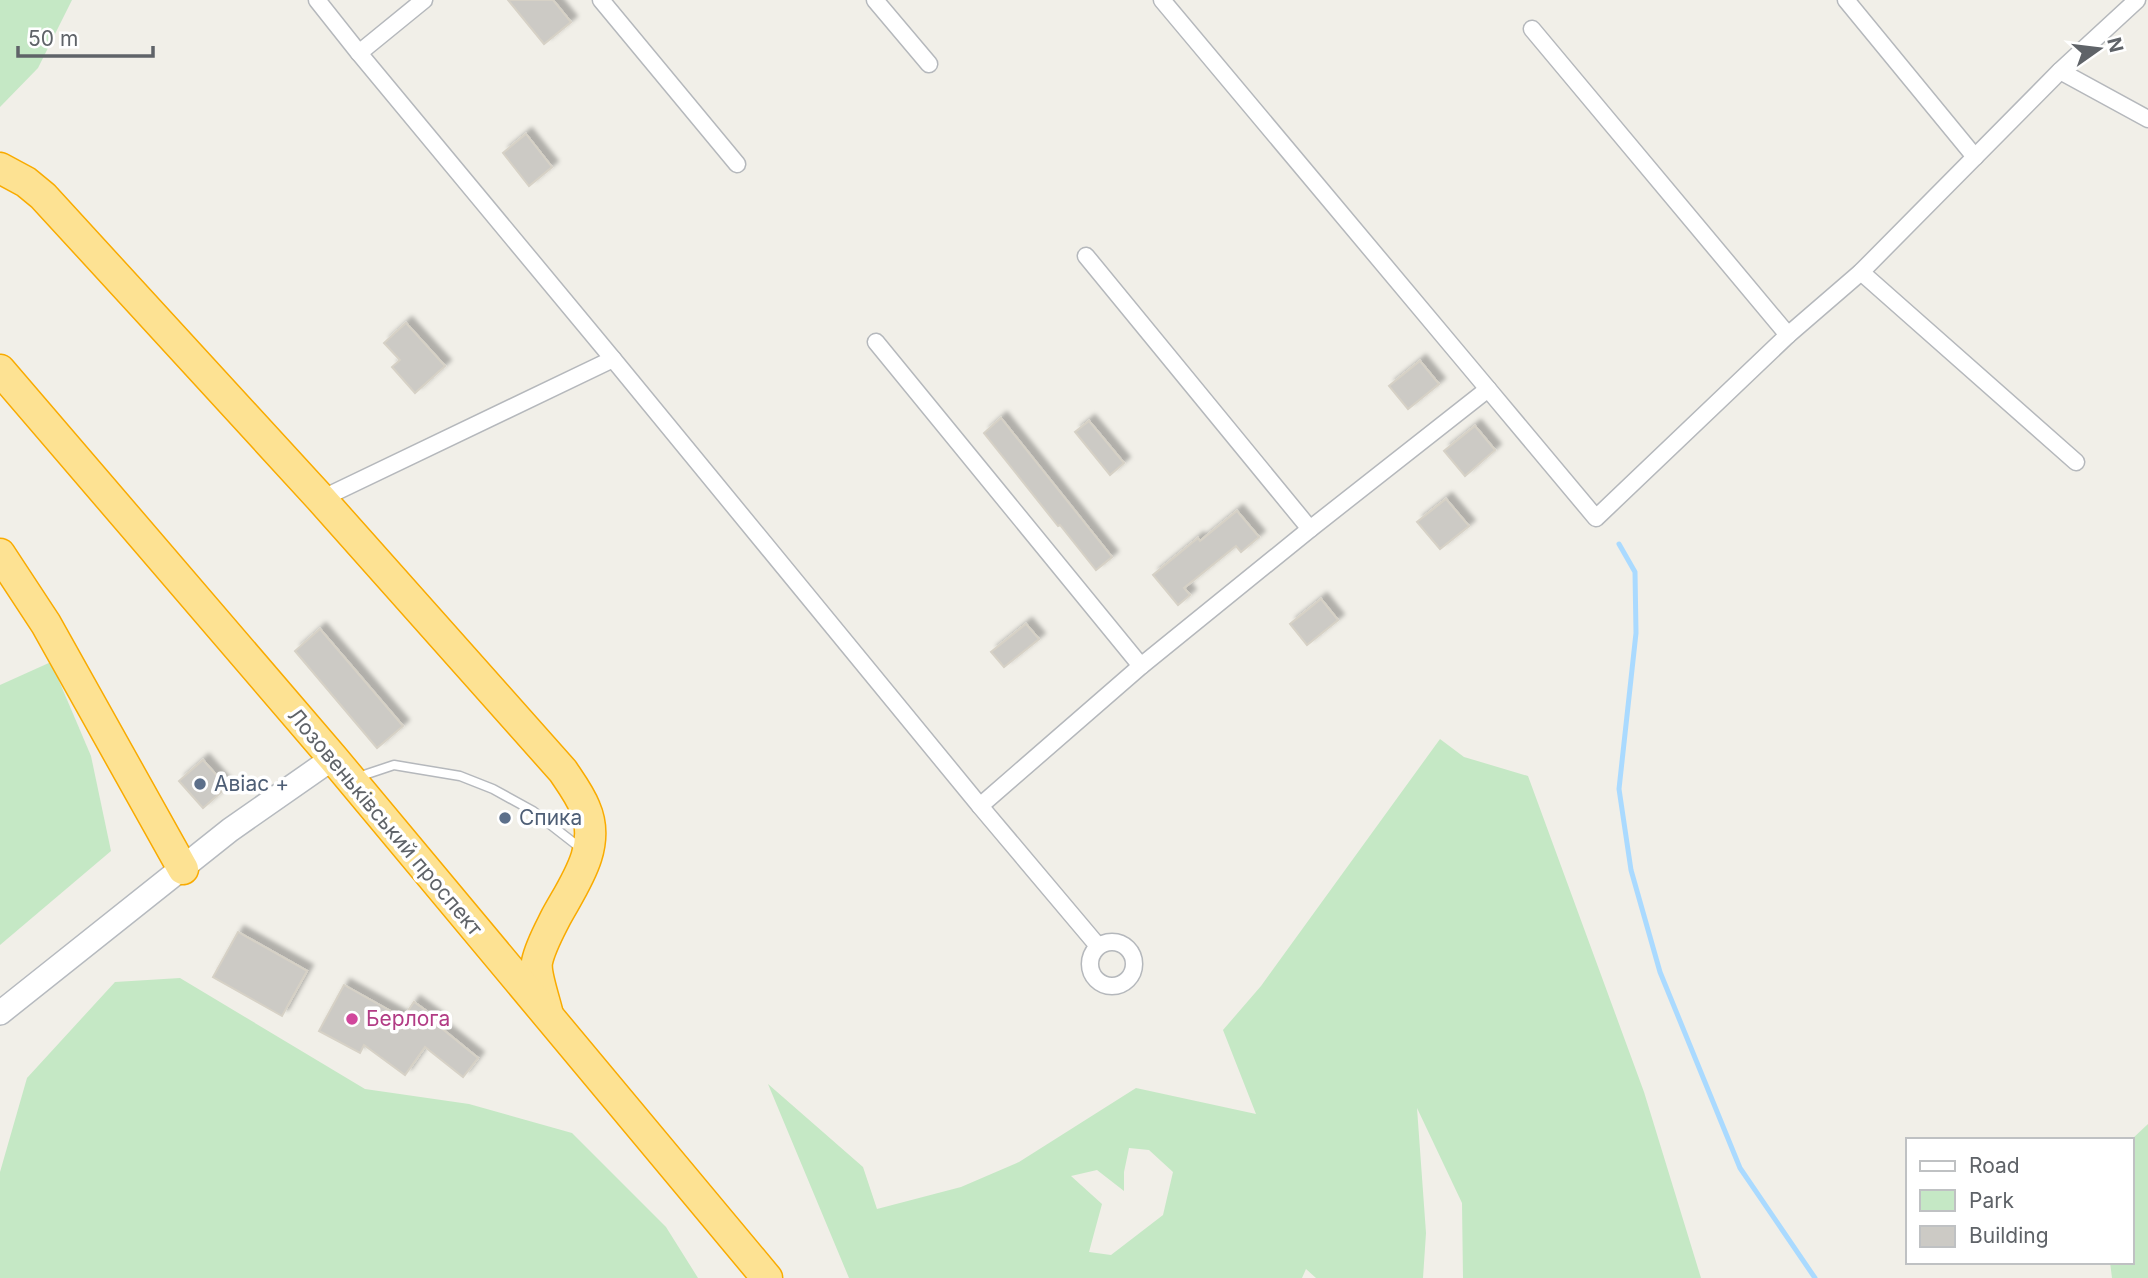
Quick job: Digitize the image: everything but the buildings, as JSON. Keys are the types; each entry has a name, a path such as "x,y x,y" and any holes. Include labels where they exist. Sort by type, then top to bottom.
{"highway":[{"path":"0,168 26,182 43,196 321,499 563,771 586,809 591,827 584,865 548,933 537,964 548,1018"},
{"name":"Лозовеньківський проспект","path":"0,370 342,769 767,1278"},
{"path":"0,554 46,624 183,869"}],"street":[{"path":"317,0 1098,946"},
{"path":"359,53 424,0"},
{"path":"601,0 737,164"},
{"path":"875,0 929,64"},
{"path":"1162,0 1596,518 1788,335 1861,272 2060,71 2137,0"},
{"path":"1846,0 1975,157"},
{"path":"1532,29 1788,335"},
{"path":"2060,71 2148,119"},
{"path":"1086,256 1310,529"},
{"path":"1861,272 2076,462"},
{"path":"876,342 1141,666"},
{"path":"321,499 613,359"},
{"path":"980,806 1141,666 1488,388"},
{"path":"0,1013 230,830 342,769"}],"lane":[{"path":"342,769 372,771 394,765 460,776 493,789 533,811 588,854"}],"green space":[{"path":"0,0 72,0 38,68 0,107"},
{"path":"51,662 91,756 111,851 0,945 0,685"},
{"path":"1440,739 1464,757 1528,776 1644,1092 1701,1278 1463,1278 1462,1203 1417,1108 1426,1233 1423,1278 1316,1278 1306,1269 1302,1278 849,1278 768,1084 863,1167 877,1209 961,1187 1019,1162 1136,1088 1256,1114 1223,1030 1261,986","holes":["1129,1148 1149,1150 1173,1172 1163,1215 1111,1255 1089,1252 1102,1204 1071,1176 1097,1170 1124,1191 1124,1172"]},
{"path":"180,978 365,1089 469,1104 572,1133 666,1227 698,1278 0,1278 0,1172 27,1078 115,982"},
{"path":"2148,1124 2148,1278 2112,1278 2110,1264 2134,1264 2133,1138"}],"waterway":[{"path":"1619,544 1635,572 1636,633 1619,789 1631,870 1660,972 1740,1168 1815,1278"}],"place":[{"name":"Авiас +","path":"200,784"},
{"name":"Спика","path":"505,818"},
{"name":"Берлога","path":"352,1019"}]}
